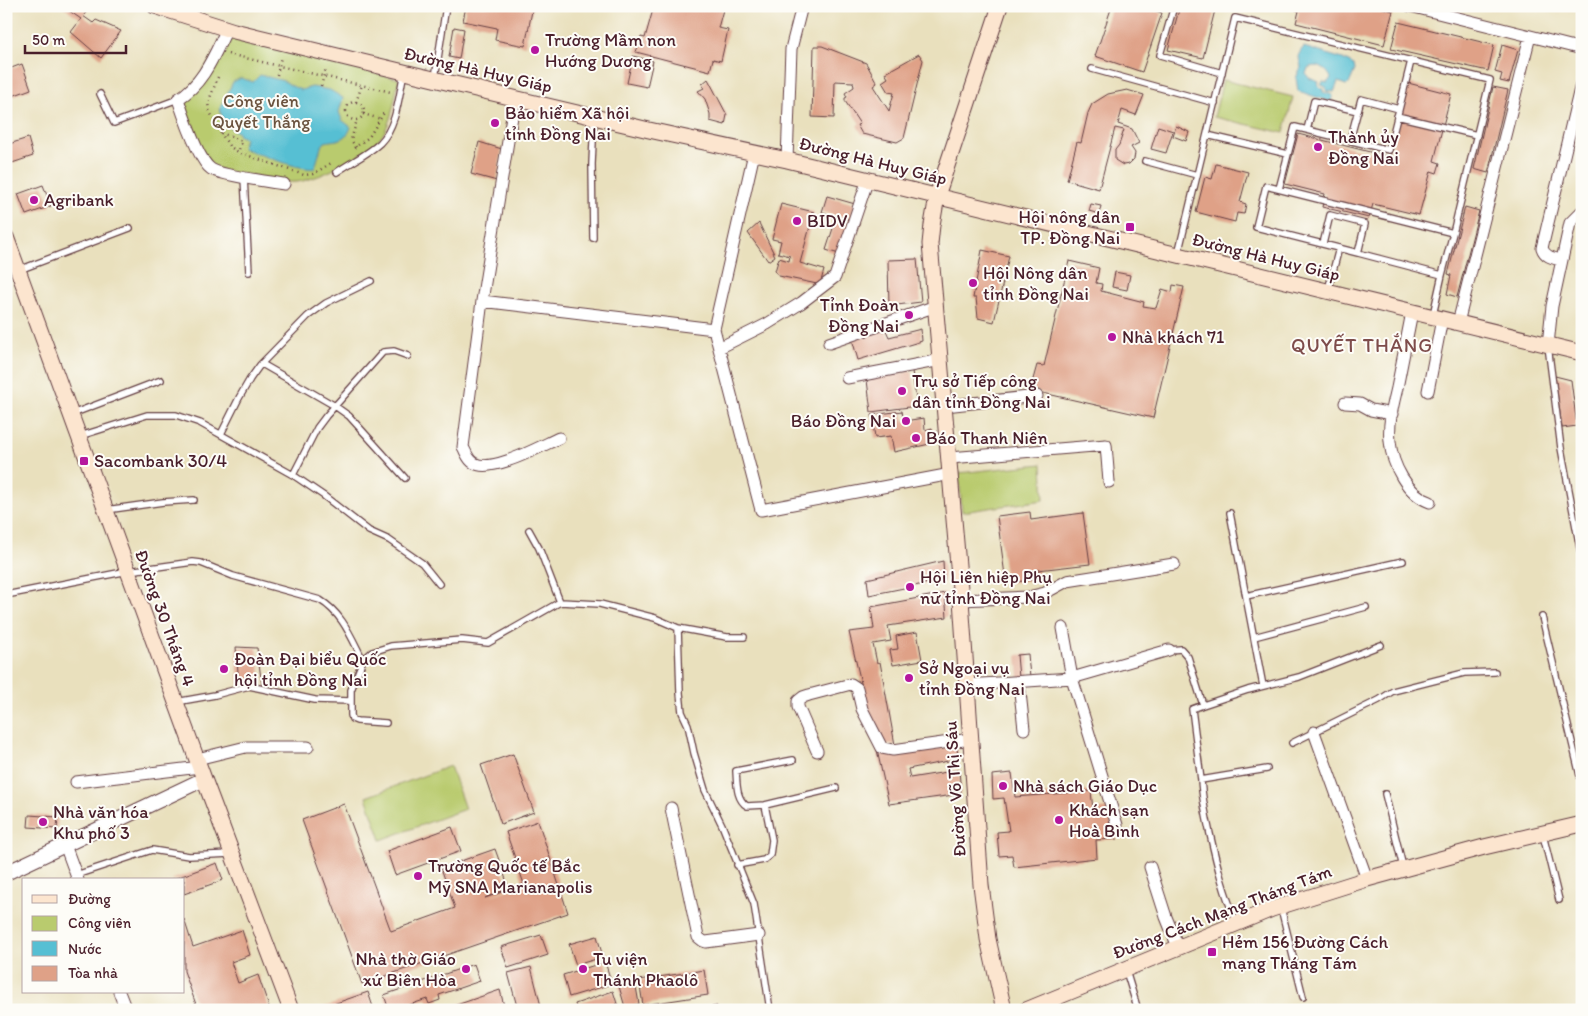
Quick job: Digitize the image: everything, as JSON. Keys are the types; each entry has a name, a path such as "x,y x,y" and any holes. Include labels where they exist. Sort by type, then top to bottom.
{"main road":[{"name":"Đường Hà Huy Giáp","path":"155,6 175,10 227,29 435,80 868,179 1582,354"},
{"name":"Đường Võ Thị Sáu","path":"1000,6 937,196 930,236 950,458 985,919 1004,1010"},
{"name":"Đường 30 Tháng 4","path":"6,237 200,768 291,1010"},
{"name":"Đường Cách Mạng Tháng Tám","path":"1026,1010 1281,906 1367,879 1582,824"}],"street":[{"path":"787,160 791,49 802,6"},
{"path":"1410,6 1582,49"},
{"path":"227,29 201,80 178,99 207,166 216,171 284,184"},
{"path":"1458,324 1530,36"},
{"path":"1561,260 1550,257 1542,248 1582,80"},
{"path":"516,98 482,301 463,446 467,455 475,464 485,467 559,438"},
{"path":"754,153 714,329 761,510 951,474"},
{"path":"719,348 767,324 801,303 835,277 868,179"},
{"path":"1548,345 1552,306 1570,222 1581,213"},
{"path":"1549,217 1570,222"},
{"path":"482,301 714,329"},
{"path":"829,343 936,306"},
{"path":"1412,312 1392,414 1389,440 1397,468 1412,490 1424,500 1430,502"},
{"path":"1428,391 1437,318"},
{"path":"847,378 941,360"},
{"path":"945,406 1037,396"},
{"path":"1345,403 1360,404 1371,410 1392,414"},
{"path":"950,458 1106,445 1109,482"},
{"path":"961,600 1028,597 1045,593 1067,582 1174,564"},
{"path":"1063,628 1072,678 1117,825"},
{"path":"967,686 1072,678 1169,650"},
{"path":"1019,683 1024,730"},
{"path":"817,751 798,707 798,701 809,694 851,684 857,688 862,709 882,748 893,750 971,739"},
{"path":"1314,732 1367,879"},
{"path":"6,873 65,845 200,768 246,747 308,747"},
{"path":"76,782 200,768"},
{"path":"671,808 698,938 706,942 758,935"},
{"path":"65,845 77,877"},
{"path":"1150,867 1178,947"},
{"path":"120,994 126,1010"}],"lane":[{"path":"435,80 446,6"},
{"path":"1174,6 1160,55 1222,73"},
{"path":"1178,255 1235,18 1490,80 1442,275 1437,318"},
{"path":"1279,189 1295,127 1389,150 1411,61"},
{"path":"1092,69 1215,103"},
{"path":"336,172 379,144 385,137 391,125 404,72"},
{"path":"100,94 114,123 178,99"},
{"path":"1350,140 1361,99 1399,109"},
{"path":"1307,130 1314,101 1358,111"},
{"path":"1397,116 1477,135"},
{"path":"593,238 592,164 594,117"},
{"path":"1207,135 1288,154"},
{"path":"1145,161 1197,175"},
{"path":"244,177 249,272"},
{"path":"1442,275 1256,227 1266,186 1453,233"},
{"path":"1348,219 1350,207"},
{"path":"1323,244 1330,215 1348,219 1365,224 1358,253"},
{"path":"19,270 130,228"},
{"path":"1328,291 1339,248"},
{"path":"221,434 250,379 262,364 317,308 370,281"},
{"path":"1548,345 1561,448 1582,557"},
{"path":"293,475 317,428 383,352 394,351 408,356"},
{"path":"262,364 349,416 404,478"},
{"path":"72,414 160,380"},
{"path":"80,436 147,415 163,414 186,417 221,434 293,475 369,531 389,540 422,563 439,584"},
{"path":"106,510 163,502 194,500"},
{"path":"1230,513 1263,686"},
{"path":"529,530 560,602"},
{"path":"1246,596 1403,561"},
{"path":"6,595 128,571 184,563 201,563 233,576 320,600 331,607 339,616 363,660"},
{"path":"386,723 352,719 351,715 351,690 363,660 372,652 391,646 462,640 488,643 560,602 586,602 621,608 655,618 678,628 727,637 744,637"},
{"path":"1254,637 1366,607"},
{"path":"1542,617 1582,784"},
{"path":"678,628 682,712 688,725 700,777 754,904 770,1010"},
{"path":"1237,923 1225,896 1205,810 1192,709 1263,686 1299,677 1381,645"},
{"path":"1169,650 1181,648 1188,657 1203,705"},
{"path":"1292,742 1379,700 1393,691 1464,673 1496,672"},
{"path":"176,702 215,695 248,686 315,700 351,701"},
{"path":"793,760 736,771 742,803 747,806 765,805 836,788"},
{"path":"1201,780 1267,769"},
{"path":"1385,794 1404,869"},
{"path":"738,866 764,860 770,855 772,840 765,805"},
{"path":"1543,833 1559,900"},
{"path":"77,877 152,850 189,856 232,854"},
{"path":"1281,906 1303,997"},
{"path":"1125,969 1138,1010"}],"path":[{"path":"230,45 227,54 391,92 388,101"},
{"path":"277,75 281,57"},
{"path":"321,86 326,67"},
{"path":"220,71 208,103 220,133 229,146 238,152 309,175 333,162"},
{"path":"356,102 362,85"},
{"path":"357,120 351,120 346,113 348,105 356,102 362,105 363,114"},
{"path":"349,152 369,137 386,110"},
{"path":"363,114 381,119"},
{"path":"356,147 351,140 357,120 363,114"},
{"path":"220,133 242,140 238,152"}],"green space":[{"name":"Công viên Quyết Thắng","path":"227,37 399,79 392,112 385,131 379,139 358,156 332,170 307,180 287,182 229,172 215,167 199,145 182,99"},
{"path":"1223,80 1293,97 1284,133 1214,117"},
{"path":"1042,464 1044,500 962,512 959,473"},
{"path":"450,766 465,809 381,840 366,797"}],"water":[{"path":"1304,47 1343,59 1354,65 1355,70 1349,84 1346,85 1338,82 1334,92 1326,91 1326,87 1321,85 1323,82 1327,83 1331,78 1327,72 1315,66 1308,68 1306,74 1309,78 1319,82 1318,86 1323,89 1323,92 1333,95 1331,102 1298,91 1296,78 1301,67 1299,54"},
{"path":"260,75 284,81 301,90 312,87 330,90 343,98 339,112 342,120 351,127 349,132 344,138 325,142 321,147 315,168 291,165 242,148 245,138 239,136 223,120 220,108 233,82 241,78 253,82"}],"building":[{"path":"62,6 82,6 88,10 83,16 93,23 96,20 121,31 101,58 71,32 81,19"},
{"path":"466,6 533,6 525,46 495,40 497,28 463,21"},
{"path":"654,6 724,6 718,28 728,30 721,61 713,59 710,71 636,52 641,37 645,38"},
{"path":"1112,6 1142,6 1162,13 1142,72 1095,56"},
{"path":"1180,6 1216,6 1203,58 1168,50"},
{"path":"1294,6 1376,6 1393,11 1384,45 1296,23 1299,11 1294,9"},
{"path":"1398,22 1494,45 1488,71 1391,49"},
{"path":"454,27 464,29 459,59 449,57"},
{"path":"1502,45 1518,50 1509,83 1500,81 1502,74 1495,72"},
{"path":"814,46 822,46 866,63 877,83 873,86 889,111 894,93 888,92 882,82 888,78 885,73 919,54 923,60 904,138 897,142 862,134 857,125 860,124 845,101 847,97 845,93 854,87 853,82 835,81 834,118 812,117"},
{"path":"633,56 653,61 647,87 627,83"},
{"path":"22,64 31,89 7,98 6,70"},
{"path":"708,79 727,115 725,125 710,121 710,114 705,99 698,91 704,88 702,84"},
{"path":"1408,83 1451,94 1434,161 1440,163 1437,173 1431,171 1419,215 1373,204 1369,218 1322,207 1325,194 1285,184 1298,134 1390,157"},
{"path":"1493,87 1508,90 1488,173 1474,169"},
{"path":"1127,90 1144,95 1136,115 1122,110 1118,124 1132,129 1139,143 1131,147 1135,153 1134,159 1129,164 1123,165 1115,160 1115,150 1119,145 1124,130 1115,128 1099,189 1067,180 1077,142 1081,143 1092,104 1108,94"},
{"path":"1158,126 1173,131 1166,153 1151,149"},
{"path":"1176,126 1189,132 1186,141 1173,136"},
{"path":"28,138 33,156 9,164 6,155 6,145"},
{"path":"479,142 502,149 497,181 471,174"},
{"path":"1216,164 1248,172 1240,202 1246,204 1244,214 1237,213 1235,222 1196,212 1205,177 1212,179"},
{"name":"Agribank","path":"43,185 51,206 26,215 18,194"},
{"path":"827,196 855,204 850,220 822,212"},
{"path":"781,204 814,212 800,263 824,270 821,281 817,284 779,276 775,271 779,258 789,261 790,256 778,253 781,241 772,239"},
{"path":"1091,204 1101,206 1099,214 1089,211"},
{"path":"1465,207 1479,211 1457,297 1447,294 1451,275 1448,274"},
{"path":"836,219 849,223 839,254 826,250"},
{"path":"759,223 775,256 768,261 748,233"},
{"path":"982,250 1009,256 994,322 978,318 976,298 973,298"},
{"path":"917,259 921,302 889,306 888,260"},
{"name":"Nhà khách 71","path":"1069,261 1099,268 1096,283 1102,284 1101,291 1144,302 1143,306 1156,308 1162,289 1172,292 1173,285 1184,287 1153,418 1030,390 1037,365 1044,366"},
{"path":"1115,272 1130,275 1127,290 1112,287"},
{"path":"884,326 889,337 921,329 922,341 858,360 852,339"},
{"name":"Trụ sở Tiếp công dân tỉnh Đồng Nai","path":"912,371 917,406 871,412 867,380"},
{"path":"1555,376 1571,380 1577,426 1562,428"},
{"path":"902,411 904,421 924,418 925,430 932,428 934,443 894,452 891,436 875,438 872,415"},
{"path":"1030,512 1031,520 1083,513 1090,564 1038,570 1040,579 1006,583 997,516"},
{"path":"943,561 944,580 869,595 867,579"},
{"path":"945,593 947,617 888,626 891,641 873,644 877,663 880,662 895,745 883,743 866,704 849,632 874,629 871,607"},
{"path":"917,632 922,660 893,665 890,650 898,649 896,636"},
{"path":"236,647 257,648 262,686 249,683 239,685"},
{"path":"1028,654 1030,677 1019,678 1017,655"},
{"path":"957,746 958,759 908,769 910,778 959,770 961,794 889,804 877,750 886,754"},
{"path":"513,754 534,812 501,824 481,765"},
{"name":"Khách sạn Hoà Bình","path":"1012,773 1015,797 1091,791 1093,810 1107,808 1117,839 1096,840 1097,858 1014,867 1012,855 999,856 997,832 1009,831 1004,798 993,799 992,775"},
{"path":"344,804 391,931 455,908 441,868 495,849 509,888 485,898 524,884 506,832 538,821 568,913 362,984 302,820"},
{"name":"Nhà văn hóa Khu phố 3","path":"29,815 58,817 57,829 28,827"},
{"path":"452,827 461,851 395,875 387,851"},
{"path":"217,863 223,880 185,894 185,878 176,878"},
{"path":"185,922 193,947 242,930 250,955 231,962 238,983 258,975 270,1010 198,1010 185,974"},
{"path":"541,935 548,955 508,968 501,947"},
{"path":"597,936 603,957 576,965 569,944"},
{"path":"605,962 612,984 569,997 563,975"},
{"path":"474,964 480,981 439,995 440,1000 429,1004 427,999 389,1010 384,995"},
{"path":"531,967 542,1010 518,1010 508,973"},
{"path":"704,970 708,995 643,1005 639,980"},
{"path":"635,981 639,1004 625,1007 618,983"},
{"path":"500,990 505,1010 445,1010 445,1009"},
{"path":"613,991 619,1010 577,1010 575,1004"},
{"path":"368,992 374,1010 319,1009"},
{"path":"717,1006 718,1010 699,1010 699,1009"}],"place":[{"name":"Trường Mầm non Hướng Dương","path":"535,50"},
{"name":"Bảo hiểm Xã hội tỉnh Đồng Nai","path":"495,123"},
{"name":"Thành ủy Đồng Nai","path":"1318,147"},
{"name":"Agribank","path":"34,200"},
{"name":"BIDV","path":"797,221"},
{"name":"Hội nông dân TP. Đồng Nai","path":"1130,227"},
{"name":"Hội Nông dân tỉnh Đồng Nai","path":"973,283"},
{"name":"Tỉnh Đoàn Đồng Nai","path":"909,315"},
{"name":"Nhà khách 71","path":"1112,337"},
{"name":"Trụ sở Tiếp công dân tỉnh Đồng Nai","path":"902,391"},
{"name":"Báo Đồng Nai","path":"906,421"},
{"name":"Báo Thanh Niên","path":"916,438"},
{"name":"Sacombank 30/4","path":"84,461"},
{"name":"Hội Liên hiệp Phụ nữ tỉnh Đồng Nai","path":"910,587"},
{"name":"Đoàn Đại biểu Quốc hội tỉnh Đồng Nai","path":"224,669"},
{"name":"Sở Ngoại vụ tỉnh Đồng Nai","path":"909,678"},
{"name":"Nhà sách Giáo Dục","path":"1003,786"},
{"name":"Khách sạn Hoà Bình","path":"1059,820"},
{"name":"Nhà văn hóa Khu phố 3","path":"43,822"},
{"name":"Trường Quốc tế Bắc Mỹ SNA Marianapolis","path":"418,876"},
{"name":"Hẻm 156 Đường Cách mạng Tháng Tám","path":"1212,952"},
{"name":"Nhà thờ Giáo xứ Biên Hòa","path":"466,969"},
{"name":"Tu viện Thánh Phaolô","path":"583,969"}],"district":[{"name":"QUYẾT THẮNG","path":"1362,345"}]}
